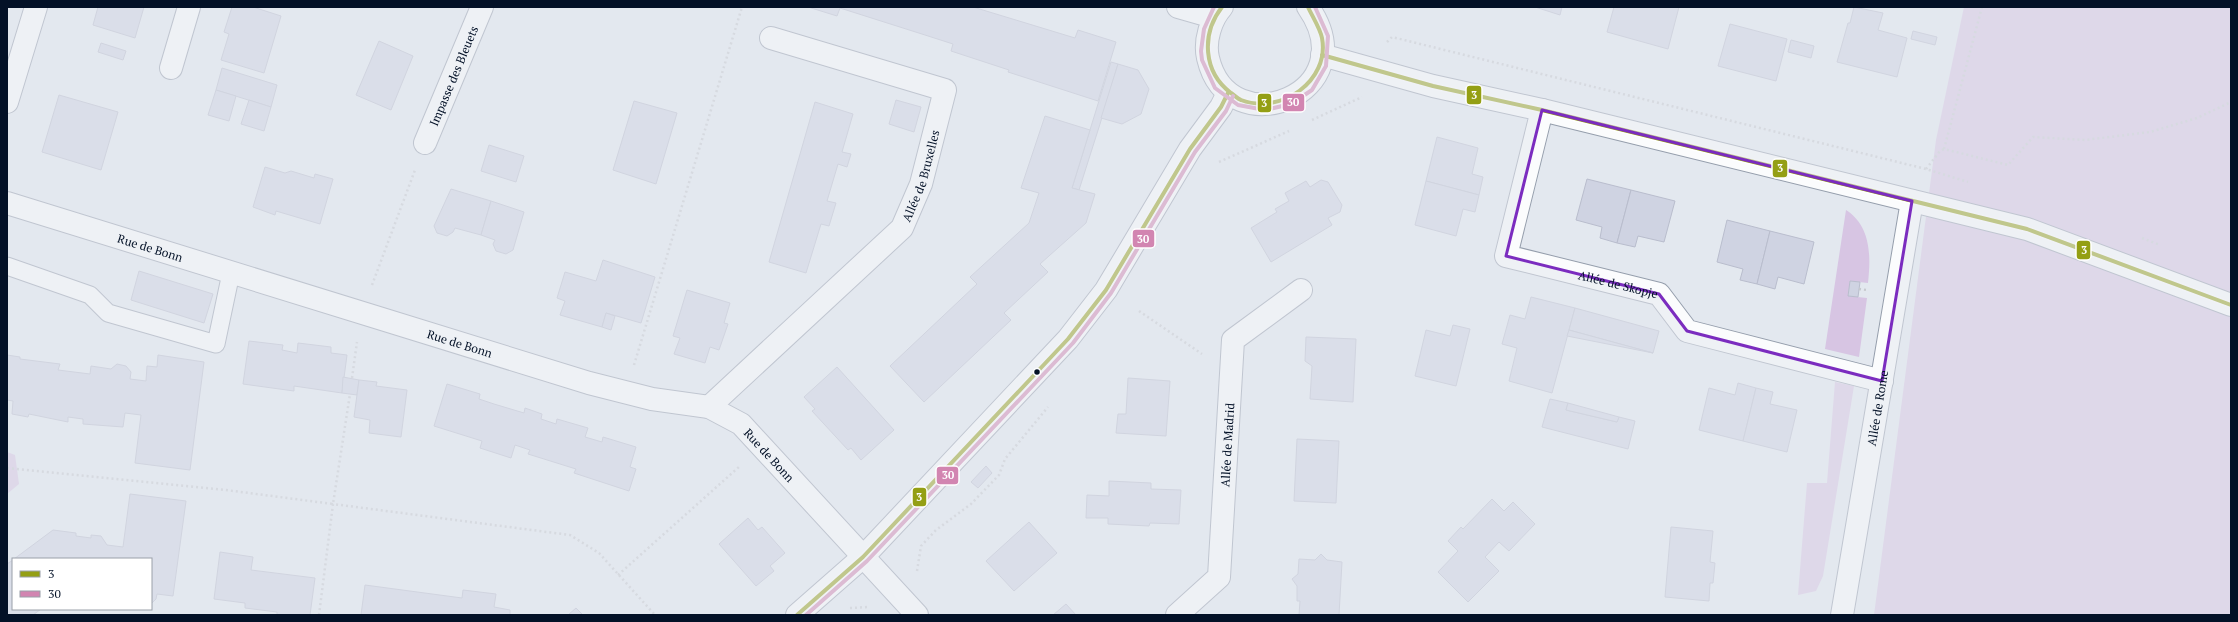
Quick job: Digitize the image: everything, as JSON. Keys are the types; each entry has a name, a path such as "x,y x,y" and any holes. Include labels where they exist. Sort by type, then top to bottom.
{"street":[{"path":"7,102 36,7"},
{"path":"170,68 189,7"},
{"name":"Impasse des Bleuets","path":"425,143 482,7"},
{"path":"1178,7 1218,12 1206,50 1211,69 1228,93 1250,103 1273,104 1291,99 1305,89 1317,72 1322,56 1323,40 1316,20 1308,7"},
{"name":"Allée de Bruxelles","path":"709,407 902,228 920,184 945,90 771,38"},
{"path":"1322,56 1433,86 1542,110 2027,230 2231,305"},
{"path":"797,615 863,557 1068,339 1106,290 1190,149 1221,107 1228,93"},
{"name":"Allée de Skopje","path":"1542,110 1506,256 1659,294 1687,331 1882,381"},
{"name":"Allée de Rome","path":"1842,615 1912,201"},
{"name":"Rue de Bonn","path":"7,203 361,314 626,392 652,399 709,407 741,424 917,615"},
{"name":"Allée de Madrid","path":"1177,615 1219,577 1233,340 1301,290"}],"lane":[{"path":"7,266 90,295 108,313 216,344 231,273"}],"path":[{"path":"626,392 742,7"},
{"path":"1944,150 1982,7"},
{"path":"1384,44 1392,37 1926,169 1940,151 1944,150 2008,165 2033,137 2085,140 2150,132 2197,118 2231,102"},
{"path":"352,378 361,314 425,143"},
{"path":"1140,311 1231,374"},
{"path":"319,615 350,394"},
{"path":"618,575 762,446"},
{"path":"7,468 226,490 570,535 599,553 655,615"},
{"path":"846,612 849,608 876,607"}],"highlighted area":[{"path":"1542,110 1912,201 1882,381 1687,331 1659,294 1506,256"}],"shaded area":[{"path":"1964,7 2231,7 2231,615 1874,615 1936,140"},
{"path":"1846,210 1860,224 1865,233 1869,252 1868,283 1850,281 1848,296 1867,298 1859,357 1825,349"},
{"path":"1835,382 1854,386 1823,576 1816,591 1798,595 1807,483 1827,483"},
{"path":"7,452 15,455 19,484 7,494"}],"building":[{"path":"98,7 144,7 135,38 93,25"},
{"path":"232,7 253,7 281,16 264,73 221,60 229,34 224,32"},
{"path":"808,7 973,7 1075,38 1078,30 1116,42 1098,101 1008,72 1009,70 951,51 953,44 840,8 837,16"},
{"path":"1535,7 1562,7 1560,15"},
{"path":"1614,7 1679,7 1668,49 1607,32"},
{"path":"1854,7 1883,13 1878,30 1907,38 1897,77 1837,62"},
{"path":"1730,24 1787,39 1776,81 1718,66"},
{"path":"1913,31 1937,37 1935,45 1911,39"},
{"path":"1791,40 1814,46 1811,58 1788,52"},
{"path":"379,41 413,56 391,110 356,95"},
{"path":"101,43 126,51 123,60 98,52"},
{"path":"1111,62 1118,64 1079,190 1072,188"},
{"path":"1118,64 1138,70 1149,89 1141,114 1122,124 1101,118"},
{"path":"222,68 277,85 271,107 216,90"},
{"path":"216,90 236,96 229,121 208,115"},
{"path":"59,95 118,112 101,170 42,152"},
{"path":"249,100 271,107 264,131 241,124"},
{"path":"896,100 921,107 914,132 889,124"},
{"path":"634,101 677,113 656,184 613,170"},
{"path":"815,102 853,114 842,152 851,154 847,167 838,164 827,201 836,203 829,226 821,224 806,273 769,262"},
{"path":"1045,116 1090,130 1072,188 1095,194 1086,223 1040,264 1048,272 1004,313 1011,320 924,402 890,366 977,284 970,277 1029,223 1039,193 1021,188"},
{"path":"1437,137 1478,148 1472,174 1483,177 1479,195 1426,181"},
{"path":"489,145 524,156 516,182 481,171"},
{"path":"265,167 285,173 291,171 314,178 315,174 333,179 320,224 276,211 275,215 253,207"},
{"path":"1587,179 1631,190 1617,243 1600,238 1602,227 1576,220"},
{"path":"1321,180 1328,182 1342,205 1340,212 1328,218 1332,225 1271,262 1251,228 1277,212 1275,209 1289,201 1285,193 1306,181 1310,187"},
{"path":"1426,181 1479,195 1475,212 1463,209 1456,236 1415,225"},
{"path":"451,189 491,201 481,235 455,228 453,232 447,236 437,233 434,226"},
{"path":"1631,190 1675,201 1664,242 1638,236 1635,247 1617,243"},
{"path":"491,201 524,212 513,250 506,254 496,251 493,244 495,240 481,235"},
{"path":"1727,220 1770,231 1757,284 1740,280 1743,269 1717,262"},
{"path":"1770,231 1814,242 1804,284 1778,277 1775,289 1757,284"},
{"path":"603,260 655,277 641,323 606,313 602,327 560,315 565,301 557,298 565,272 596,281"},
{"path":"139,271 213,294 204,323 131,300"},
{"path":"1850,281 1860,282 1858,297 1848,296"},
{"path":"687,290 730,303 724,323 728,324 719,350 710,347 705,363 674,354 680,338 673,336"},
{"path":"1531,297 1575,308 1552,393 1509,381 1517,348 1502,344 1510,315 1525,319"},
{"path":"1575,308 1659,331 1653,353 1569,330"},
{"path":"606,313 615,316 611,330 602,327"},
{"path":"1453,325 1470,329 1456,386 1415,376 1426,330 1450,336"},
{"path":"1569,330 1653,353 1567,336"},
{"path":"1306,337 1356,339 1353,402 1310,399 1312,366 1305,361"},
{"path":"249,341 283,345 282,350 297,353 298,343 331,347 331,353 347,355 342,393 294,386 294,391 243,384"},
{"path":"7,355 20,357 20,359 60,364 58,370 90,374 91,366 111,369 117,364 126,366 131,372 130,379 146,381 147,366 157,367 158,355 204,362 190,470 135,463 141,415 125,413 123,427 83,424 83,419 68,417 68,422 29,414 28,417 12,414 13,401 7,400"},
{"path":"837,367 894,430 861,460 851,448 848,450 812,411 815,409 804,397"},
{"path":"343,377 359,380 357,395 342,393"},
{"path":"1128,378 1170,381 1166,436 1116,433 1118,414 1126,414"},
{"path":"359,380 377,382 376,386 407,390 401,437 369,433 370,420 354,417"},
{"path":"1738,383 1756,388 1743,441 1699,430 1709,388 1735,395"},
{"path":"447,384 480,394 479,399 494,404 524,413 525,408 542,414 541,419 556,424 557,419 588,428 585,437 602,442 603,437 636,447 630,467 636,469 629,491 574,473 576,469 528,454 530,450 515,445 511,458 480,448 482,441 434,426"},
{"path":"1756,388 1773,392 1770,404 1797,410 1787,452 1743,441"},
{"path":"1550,399 1568,403 1566,410 1617,422 1619,417 1635,421 1628,449 1542,427"},
{"path":"1568,403 1619,417 1617,422 1566,410"},
{"path":"1297,439 1339,441 1336,503 1294,501"},
{"path":"986,466 992,473 978,488 971,482"},
{"path":"1109,481 1151,483 1151,489 1181,490 1179,524 1150,523 1149,526 1108,524 1108,518 1086,518 1087,495 1109,496"},
{"path":"130,494 186,501 173,596 157,594 156,599 152,603 152,558 15,558 53,530 76,533 76,536 91,538 91,535 101,536 107,545 123,547"},
{"path":"1492,499 1504,511 1513,502 1535,524 1509,551 1499,542 1485,557 1499,571 1468,602 1438,572 1458,551 1448,541 1461,527 1463,529"},
{"path":"748,518 758,530 762,527 785,553 770,566 774,571 756,586 719,544"},
{"path":"1029,522 1057,553 1014,591 986,561"},
{"path":"1671,527 1713,531 1710,562 1715,563 1713,583 1710,583 1709,601 1665,597"},
{"path":"220,552 253,557 251,570 315,578 310,615 277,615 277,612 245,608 245,603 214,599"},
{"path":"1321,554 1327,560 1342,562 1339,615 1299,615 1300,601 1297,601 1297,586 1292,579 1298,574 1299,559 1315,560"},
{"path":"12,561 12,610 40,610 33,615 7,615 7,564"},
{"path":"365,585 462,598 463,590 496,594 494,607 510,610 510,615 361,615"},
{"path":"1066,604 1076,615 1053,615"},
{"path":"576,608 583,615 568,615"}],"transit line":[{"name":"30","path":"1214,7 1204,29 1201,51 1202,60 1215,88 1238,105 1265,110 1291,104 1312,90 1326,66 1328,36 1315,7"},
{"name":"3","path":"1222,7 1215,18 1208,41 1210,64 1222,84 1231,93 1241,100 1256,103 1272,103 1300,91 1318,68 1322,54 1322,38 1318,26 1308,7"},
{"name":"3","path":"1322,55 1433,86 1542,110 2027,229 2231,305"},
{"name":"3","path":"797,615 863,557 1068,339 1106,290 1190,149 1221,107 1228,93"},
{"name":"30","path":"806,615 867,561 1073,343 1111,293 1195,152 1226,111 1233,96"}]}
